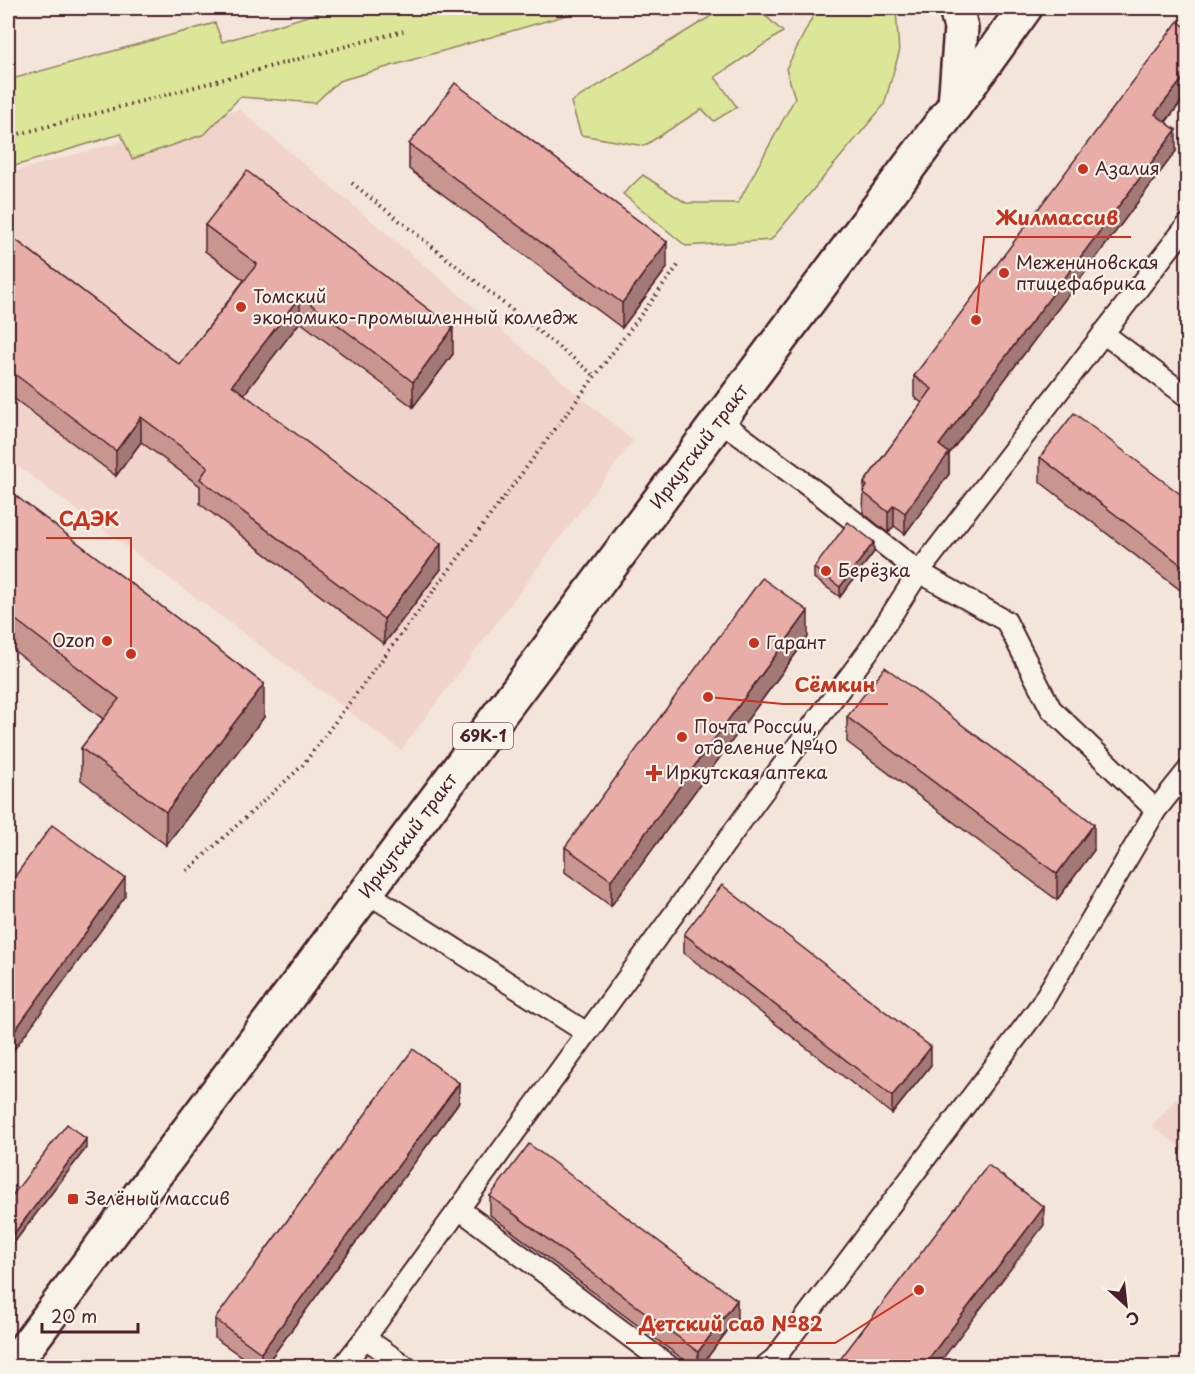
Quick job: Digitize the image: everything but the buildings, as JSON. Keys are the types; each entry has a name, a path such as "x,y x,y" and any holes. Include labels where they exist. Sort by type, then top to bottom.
{"main road":[{"path":"955,105 961,28 956,8"},
{"name":"Иркутский тракт","path":"12,1366 955,105 1025,8"}],"lane":[{"path":"343,1366 366,1338 759,797 867,653 919,572 1188,224"},
{"path":"1103,333 1188,397"},
{"path":"719,420 822,496 919,572 1006,621 1051,709 1156,810"},
{"path":"765,1366 775,1358 1040,1006 1156,810 1188,770"},
{"path":"366,892 587,1033"},
{"path":"459,1209 669,1366"},
{"path":"366,1338 405,1366"}],"path":[{"path":"8,137 403,31"},
{"path":"352,183 595,376"},
{"path":"187,871 302,766 680,263"}],"shaded area":[{"name":"Томский экономико-промышленный колледж","path":"239,109 633,441 401,750 8,459 8,173"},
{"path":"1187,1087 1187,1153 1152,1126"}],"green space":[{"path":"334,8 591,8 339,81 315,103 240,97 205,134 132,159 121,134 8,168 8,80 215,23 222,42"},
{"path":"724,8 757,8 783,32 715,77 737,107 714,121 702,109 644,146 581,135 571,102"},
{"path":"817,8 896,8 899,53 884,105 771,240 686,246 623,194 643,175 686,203 738,203 795,98 786,69"}],"place":[{"name":"Азалия","path":"1083,169"},
{"name":"Межениновская птицефабрика","path":"1004,273"},
{"name":"Томский экономико-промышленный колледж","path":"241,307"},
{"name":"Жилмассив","path":"976,320"},
{"name":"Берёзка","path":"826,571"},
{"name":"Ozon","path":"107,641"},
{"name":"Гарант","path":"754,643"},
{"name":"СДЭК","path":"131,654"},
{"name":"Сёмкин","path":"708,697"},
{"name":"Почта России, отделение №40","path":"682,737"},
{"name":"Иркутская аптека","path":"654,773"},
{"name":"Зелёный массив","path":"73,1199"},
{"name":"Детский сад №82","path":"919,1290"}]}
